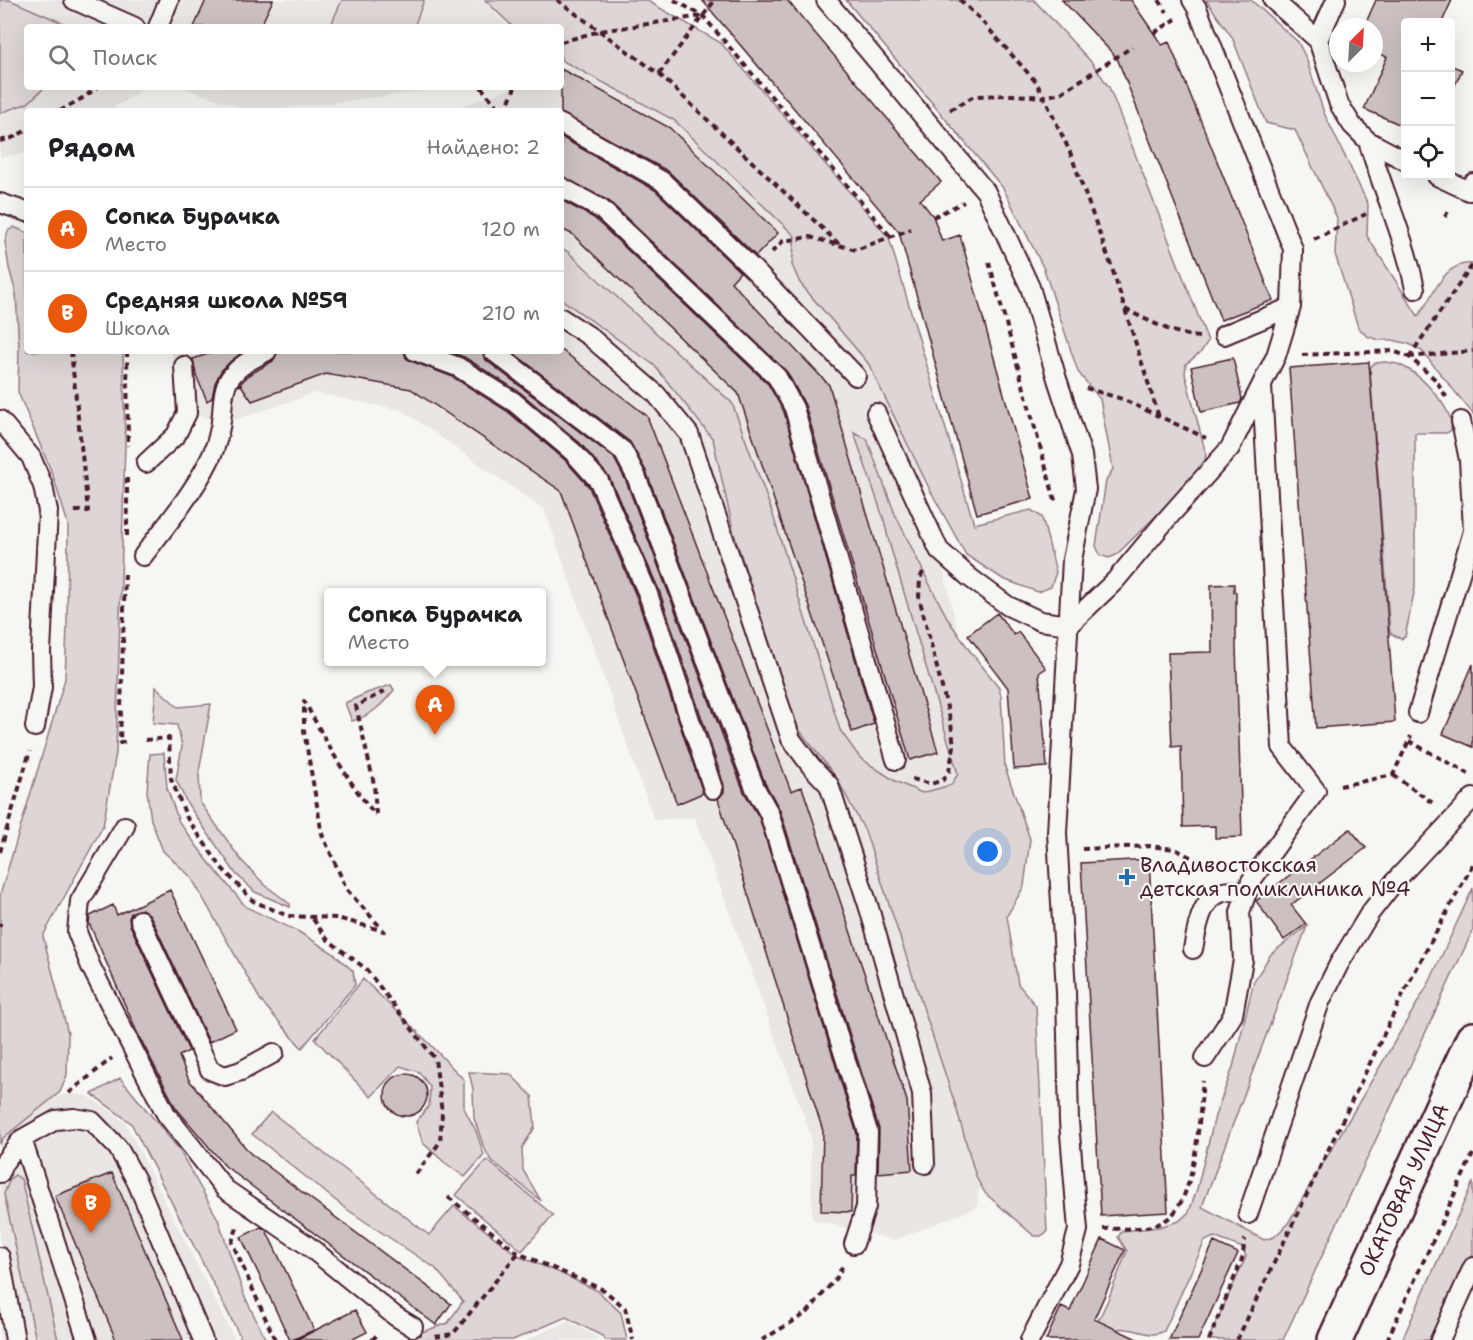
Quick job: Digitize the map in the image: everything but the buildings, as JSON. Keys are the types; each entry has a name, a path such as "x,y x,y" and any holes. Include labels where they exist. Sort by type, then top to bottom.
{"main road":[{"name":"ОКАТОВАЯ УЛИЦА","path":"1335,1340 1473,1039"}],"lane":[{"path":"74,0 128,24"},
{"path":"159,24 169,0"},
{"path":"826,0 986,192 1030,286 1082,455 1086,489 1072,560 1057,833 1066,992 1069,1122 1078,1230 1069,1264 1030,1340"},
{"path":"1069,625 1115,581 1230,448 1276,356 1291,307 1293,249 1192,0"},
{"path":"1273,0 1318,40 1339,104 1352,125 1368,141 1401,158"},
{"path":"1318,40 1336,0"},
{"path":"564,126 662,181 754,270 856,376"},
{"path":"1368,141 1408,256 1415,289"},
{"path":"1448,180 1472,189"},
{"path":"564,189 601,209 777,378 783,387 794,408 896,760"},
{"path":"1224,335 1291,307"},
{"path":"564,320 589,336 656,394 689,434 791,739 829,785 869,908 922,1093 925,1164"},
{"path":"143,556 210,461 219,433 221,400 230,378 247,362 262,354"},
{"path":"423,354 458,367 514,402 573,452 599,481 648,594 713,789"},
{"path":"497,354 623,451 636,476 755,788 769,813 868,1132 866,1207 854,1244"},
{"path":"146,463 176,435 188,413 184,366"},
{"path":"1205,1058 1233,1015 1243,960 1240,912 1249,887 1316,791 1282,747 1261,384"},
{"path":"876,413 939,550 969,577 1008,606 1040,621 1069,625"},
{"path":"0,420 31,457 43,486 48,511 41,651 42,687 35,727"},
{"path":"1418,714 1473,530 1471,460 1461,421"},
{"path":"1248,1214 1320,1002 1339,964 1370,913 1395,881 1473,798"},
{"path":"125,826 81,901 76,932 91,967 166,1114 225,1189 307,1245 395,1316 413,1327"},
{"path":"1193,949 1198,922 1206,904 1222,892 1249,887"},
{"path":"140,920 210,1070 225,1076 241,1071 274,1053"},
{"path":"0,1173 2,1165 22,1138 56,1120 74,1118 92,1121 118,1148 136,1180 203,1340"},
{"path":"22,1138 87,1340"},
{"path":"0,1257 15,1340"},
{"path":"1440,1340 1467,1294 1473,1267"}],"path":[{"path":"557,0 659,74 838,244"},
{"path":"674,0 703,16 891,237"},
{"path":"659,74 715,0"},
{"path":"960,0 1036,82 1044,97 1070,152 1125,309 1159,417"},
{"path":"564,41 600,31 703,16"},
{"path":"927,122 974,96 1044,97 1061,93 1132,47"},
{"path":"65,108 94,90"},
{"path":"484,90 498,108"},
{"path":"506,108 514,90"},
{"path":"0,141 24,132"},
{"path":"933,217 986,192"},
{"path":"1293,249 1388,203"},
{"path":"754,270 783,241 810,237 856,250 911,229"},
{"path":"987,255 1072,560"},
{"path":"1409,357 1473,264"},
{"path":"1125,309 1185,335 1207,338 1224,335"},
{"path":"1276,356 1393,351 1409,357 1436,380 1461,421"},
{"path":"1409,357 1473,351"},
{"path":"71,354 88,511"},
{"path":"1122,399 1230,448"},
{"path":"896,760 913,779 931,784 943,780 949,771 952,759 954,746 951,723 919,597 920,579 928,562 939,550"},
{"path":"146,740 169,738 171,779 187,818 229,876 253,901 288,916 337,918 384,931 347,890 322,834 304,730 304,701 361,798 376,815 374,784 356,706 385,691"},
{"path":"1393,775 1409,741 1418,714"},
{"path":"0,852 27,766 35,727"},
{"path":"1409,741 1473,776"},
{"path":"1316,791 1393,775 1455,818"},
{"path":"1071,849 1149,846 1175,849 1194,861 1249,887"},
{"path":"1237,1340 1406,988 1473,864"},
{"path":"312,918 327,939 366,969 435,1059 442,1113 440,1142 416,1174"},
{"path":"44,1127 55,1107 67,1094 130,1043"},
{"path":"1078,1230 1152,1226 1167,1220 1177,1209 1192,1172 1205,1058"},
{"path":"1387,1340 1473,1154"},
{"path":"448,1197 518,1253 604,1290 625,1308 633,1340"},
{"path":"253,1208 235,1232 232,1242 276,1340"},
{"path":"1209,1340 1242,1259 1248,1214"},
{"path":"762,1340 807,1313 837,1276 854,1244"},
{"path":"413,1327 433,1337 453,1334 518,1253"}],"shaded area":[{"path":"0,0 482,0 507,24 24,24 24,90 142,90 113,108 24,108 24,153 0,157"},
{"path":"0,0 10,0 65,24 24,24 24,90 42,90 28,103 0,113"},
{"path":"342,0 424,0 415,24 331,24"},
{"path":"485,0 646,0 721,43 889,238 974,524 1031,510 1042,517 1056,572 1051,587 1038,592 1003,579 966,555 930,490 868,363 800,283 792,265 795,236 674,120 564,62 564,24 510,24"},
{"path":"846,0 1034,0 1093,64 1109,87 1208,341 1201,352 1186,364 1185,374 1206,454 1204,466 1200,473 1116,555 1109,558 1100,555 1096,546 1106,481 1113,469 1100,399 1078,372 1044,269 1003,188"},
{"path":"1206,0 1251,0 1298,42 1306,58 1324,113 1368,204 1367,236 1418,316 1446,274 1463,264 1473,264 1473,414 1422,351 1409,344 1367,336 1358,327 1335,254 1337,218 1295,130 1266,123 1232,37"},
{"path":"574,66 676,104 819,241 899,373 986,758 987,1111 977,1207 895,1240 812,1219 811,1135 695,818 654,820 545,510 402,410 315,393 225,423 188,412 172,364 172,354 564,354 564,108 442,108 462,106 507,90 564,90 564,70"},
{"path":"189,90 436,90 286,108 243,108"},
{"path":"14,227 24,232 24,354 123,354 125,443 116,753 103,826 43,936 68,1033 67,1075 60,1092 2,1139 0,1145 0,895 65,679 68,524 52,473 18,392 19,348 16,293 5,242 8,231"},
{"path":"564,250 732,403 771,509 840,730 860,758 895,781 922,793 951,785 958,774 884,520 854,433 867,439 895,514 949,621 999,687 1005,767 1030,839 1024,886 1007,916 1018,984 1036,1006 1047,1232 1041,1236 1034,1236 985,1193 976,1177 956,1107 865,831 836,777 797,727 734,534 713,439 654,365 564,301"},
{"path":"1385,362 1402,366 1419,377 1442,403 1451,422 1451,430 1447,433 1415,433 1415,588 1405,637 1401,639 1390,633 1370,369 1376,363"},
{"path":"391,685 394,690 380,705 365,716 352,721 345,703"},
{"path":"156,687 178,707 211,704 199,772 200,802 241,860 265,885 290,904 290,907 255,892 236,874 187,803 176,780 182,746 177,725 153,723"},
{"path":"164,753 167,788 179,822 246,907 299,932 333,953 353,971 355,985 302,1048 261,1001 191,877 163,851 151,820 147,791 150,754"},
{"path":"1473,888 1473,930 1283,1340 1208,1340 1246,1257 1243,1248 1214,1237 1205,1241 1164,1331 1153,1334 1122,1328 1105,1332 1089,1340 1127,1251 1118,1237 1122,1231 1159,1227 1179,1221 1189,1212 1215,1116 1233,1067 1254,981 1271,954 1307,926 1202,1207 1264,1240 1274,1237 1287,1225 1429,983"},
{"path":"363,979 464,1080 464,1108 476,1131 484,1155 465,1177 423,1143 416,1122 429,1106 430,1087 419,1072 400,1066 371,1097 315,1039"},
{"path":"469,1072 510,1074 532,1096 535,1127 522,1148 523,1170 541,1201 490,1159 474,1118 473,1089"},
{"path":"120,1078 178,1148 218,1219 244,1295 266,1340 242,1340 131,1123 92,1094"},
{"path":"67,1094 86,1095 125,1122 235,1340 0,1340 0,1126 36,1102"},
{"path":"271,1112 429,1235 454,1206 520,1257 598,1291 621,1313 627,1340 605,1340 604,1337 566,1317 513,1340 406,1340 413,1335 448,1323 463,1301 435,1268 345,1208 252,1134"},
{"path":"487,1160 553,1215 522,1251 456,1195"},
{"path":"15,1175 21,1179 58,1340 36,1340 4,1194 10,1179"},
{"path":"1473,1182 1473,1255 1434,1340 1402,1340"},
{"path":"569,1321 601,1340 526,1340"}],"place":[{"name":"Сопка Бурачка","path":"435,735"},
{"name":"Владивостокская детская поликлиника №4","path":"1127,877"},
{"name":"Средняя школа №59","path":"91,1233"}]}
